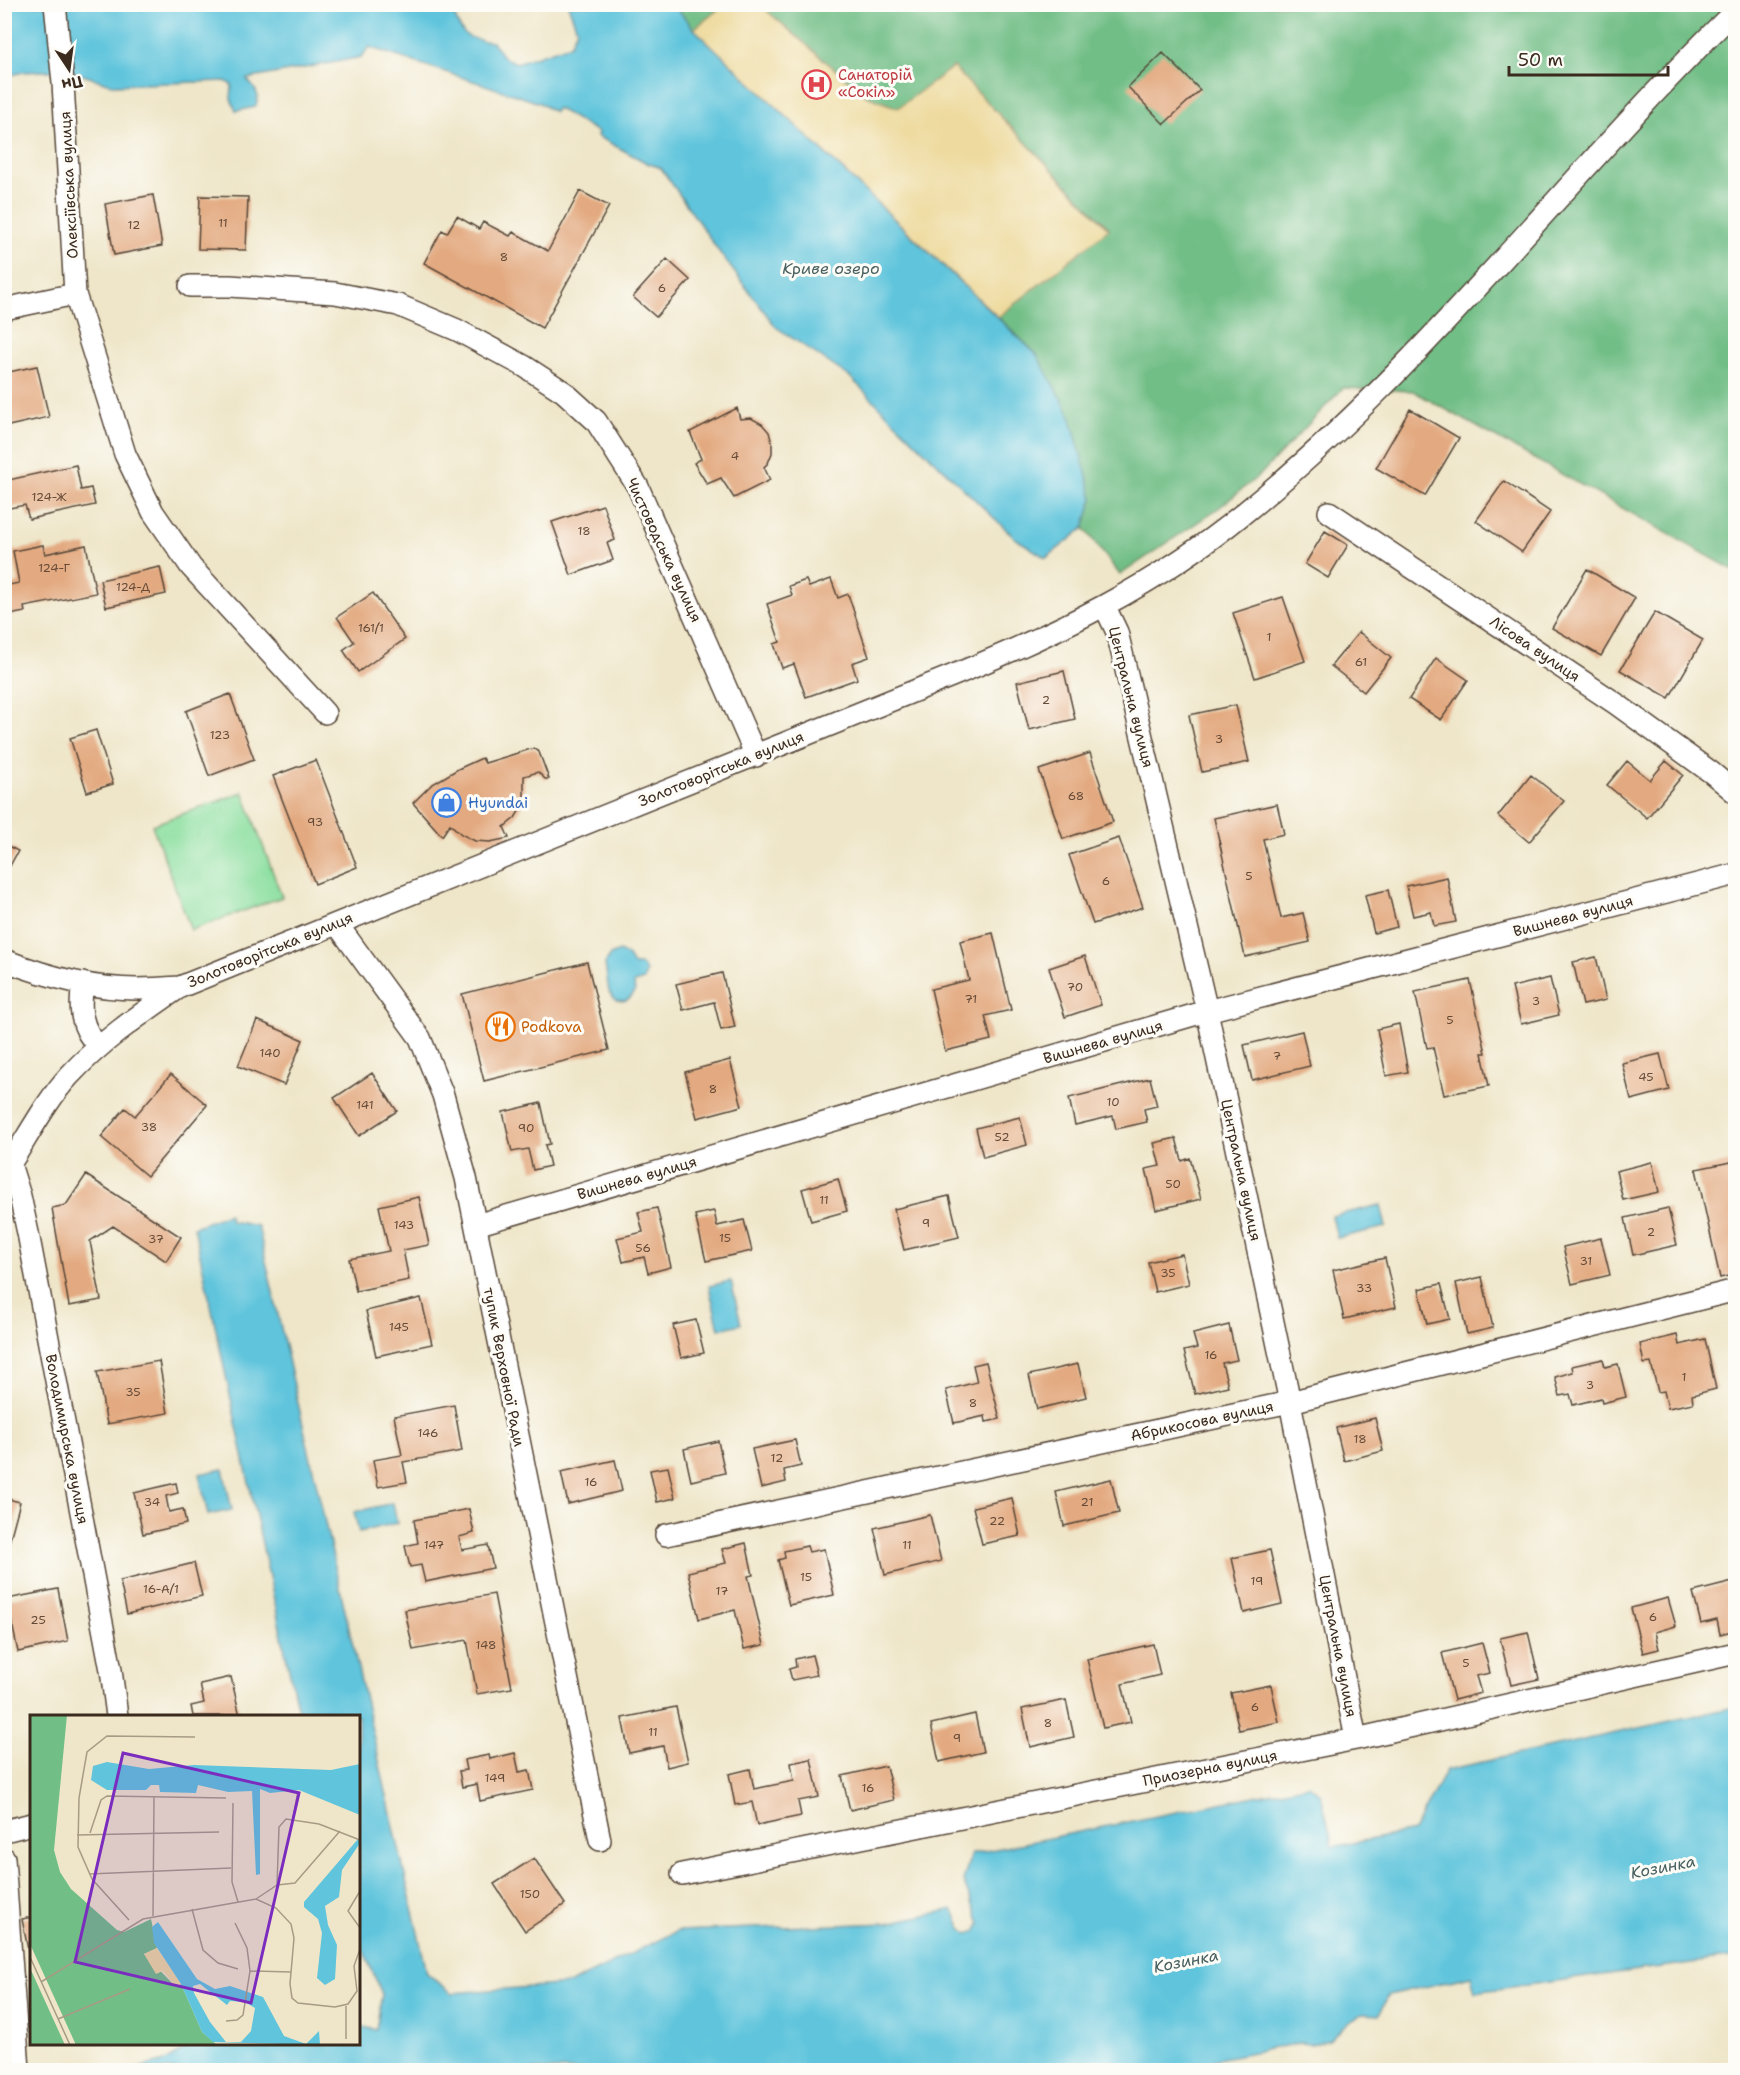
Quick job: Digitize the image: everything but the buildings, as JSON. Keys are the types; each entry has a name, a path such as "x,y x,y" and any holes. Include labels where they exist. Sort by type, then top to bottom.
{"street":[{"name":"Олексіївська вулиця","path":"55,4 63,83 75,294 125,454 153,512 191,567 325,713"},
{"name":"Золотоворітська вулиця","path":"7,1164 64,1083 99,1047 139,1015 180,987 996,658 1105,607 1193,551 1244,514 1334,435 1478,288 1679,66 1736,10"},
{"name":"Чистоводська вулиця","path":"190,286 241,286 334,292 398,305 457,330 524,366 564,392 596,421 638,487 756,756"},
{"path":"4,309 75,294"},
{"name":"Лісова вулиця","path":"1329,512 1615,703 1736,793"},
{"name":"Центральна вулиця","path":"1105,607 1117,632 1207,1011 1290,1402 1356,1738"},
{"name":"Вишнева вулиця","path":"476,1225 1207,1011 1736,874"},
{"name":"тупик Верховної Ради","path":"337,924 420,1038 443,1095 466,1178 476,1225 600,1840"},
{"name":"Золотоворітська вулиця","path":"4,960 83,983 138,989 180,987"},
{"path":"83,983 80,1003 82,1023 90,1038 99,1047"},
{"name":"Володимирська вулиця","path":"7,1164 20,1196 31,1244 109,1659 117,1715"},
{"name":"Абрикосова вулиця","path":"666,1535 1290,1402 1736,1290"},
{"name":"Приозерна вулиця","path":"682,1874 1356,1738 1736,1653"},
{"path":"4,1831 30,1824"},
{"path":"4,1858 19,2070"}],"green space":[{"path":"674,5 724,5 694,29"},
{"path":"760,5 1735,5 1735,571 1413,391 1343,388 1261,474 1220,507 1120,575 1084,528 1093,498 1037,355 998,317 1109,228 953,67 898,108 866,96"},
{"path":"243,792 282,897 191,930 152,825"}],"sand":[{"path":"724,5 760,5 866,96 898,108 953,67 1109,229 998,317 694,29"}],"water":[{"name":"Криве озеро","path":"4,5 440,5 451,7 464,33 474,39 492,42 504,58 517,63 570,45 577,29 568,5 674,5 694,29 1037,355 1070,415 1093,498 1084,528 1046,558 1015,538 850,377 776,327 720,253 661,168 597,136 598,132 557,108 554,112 540,103 369,47 361,57 247,79 256,91 257,102 255,107 236,111 231,99 232,85 225,81 113,85 68,70 23,72 5,77"},
{"path":"619,951 627,955 633,965 641,965 646,971 644,980 634,983 633,995 622,1001 616,1000 609,992 605,964 610,955"},
{"path":"1381,1205 1386,1227 1337,1238 1332,1216"},
{"name":"Козинка","path":"229,1214 230,1221 258,1226 427,1973 452,1993 570,1984 677,1931 888,1923 953,1909 961,1927 968,1934 977,1931 980,1923 963,1881 971,1854 1309,1785 1321,1795 1333,1847 1413,1831 1446,1770 1735,1707 1735,1957 1475,1992 1471,1976 1389,1995 1379,2015 1362,2014 1349,2021 1329,2040 1312,2044 1299,2043 1172,2068 1172,2070 131,2070 166,2061 191,2045 360,2045 360,2026 376,2030 382,1994 360,1942 360,1715 299,1715 194,1227"},
{"path":"731,1281 741,1324 719,1329 709,1286"},
{"path":"223,1469 232,1510 208,1515 199,1474"},
{"path":"393,1503 397,1523 359,1532 354,1512"}],"place":[{"name":"Санаторій «Сокіл»","path":"817,84"},
{"name":"Hyundai","path":"447,803"},
{"name":"Podkova","path":"500,1027"}]}
